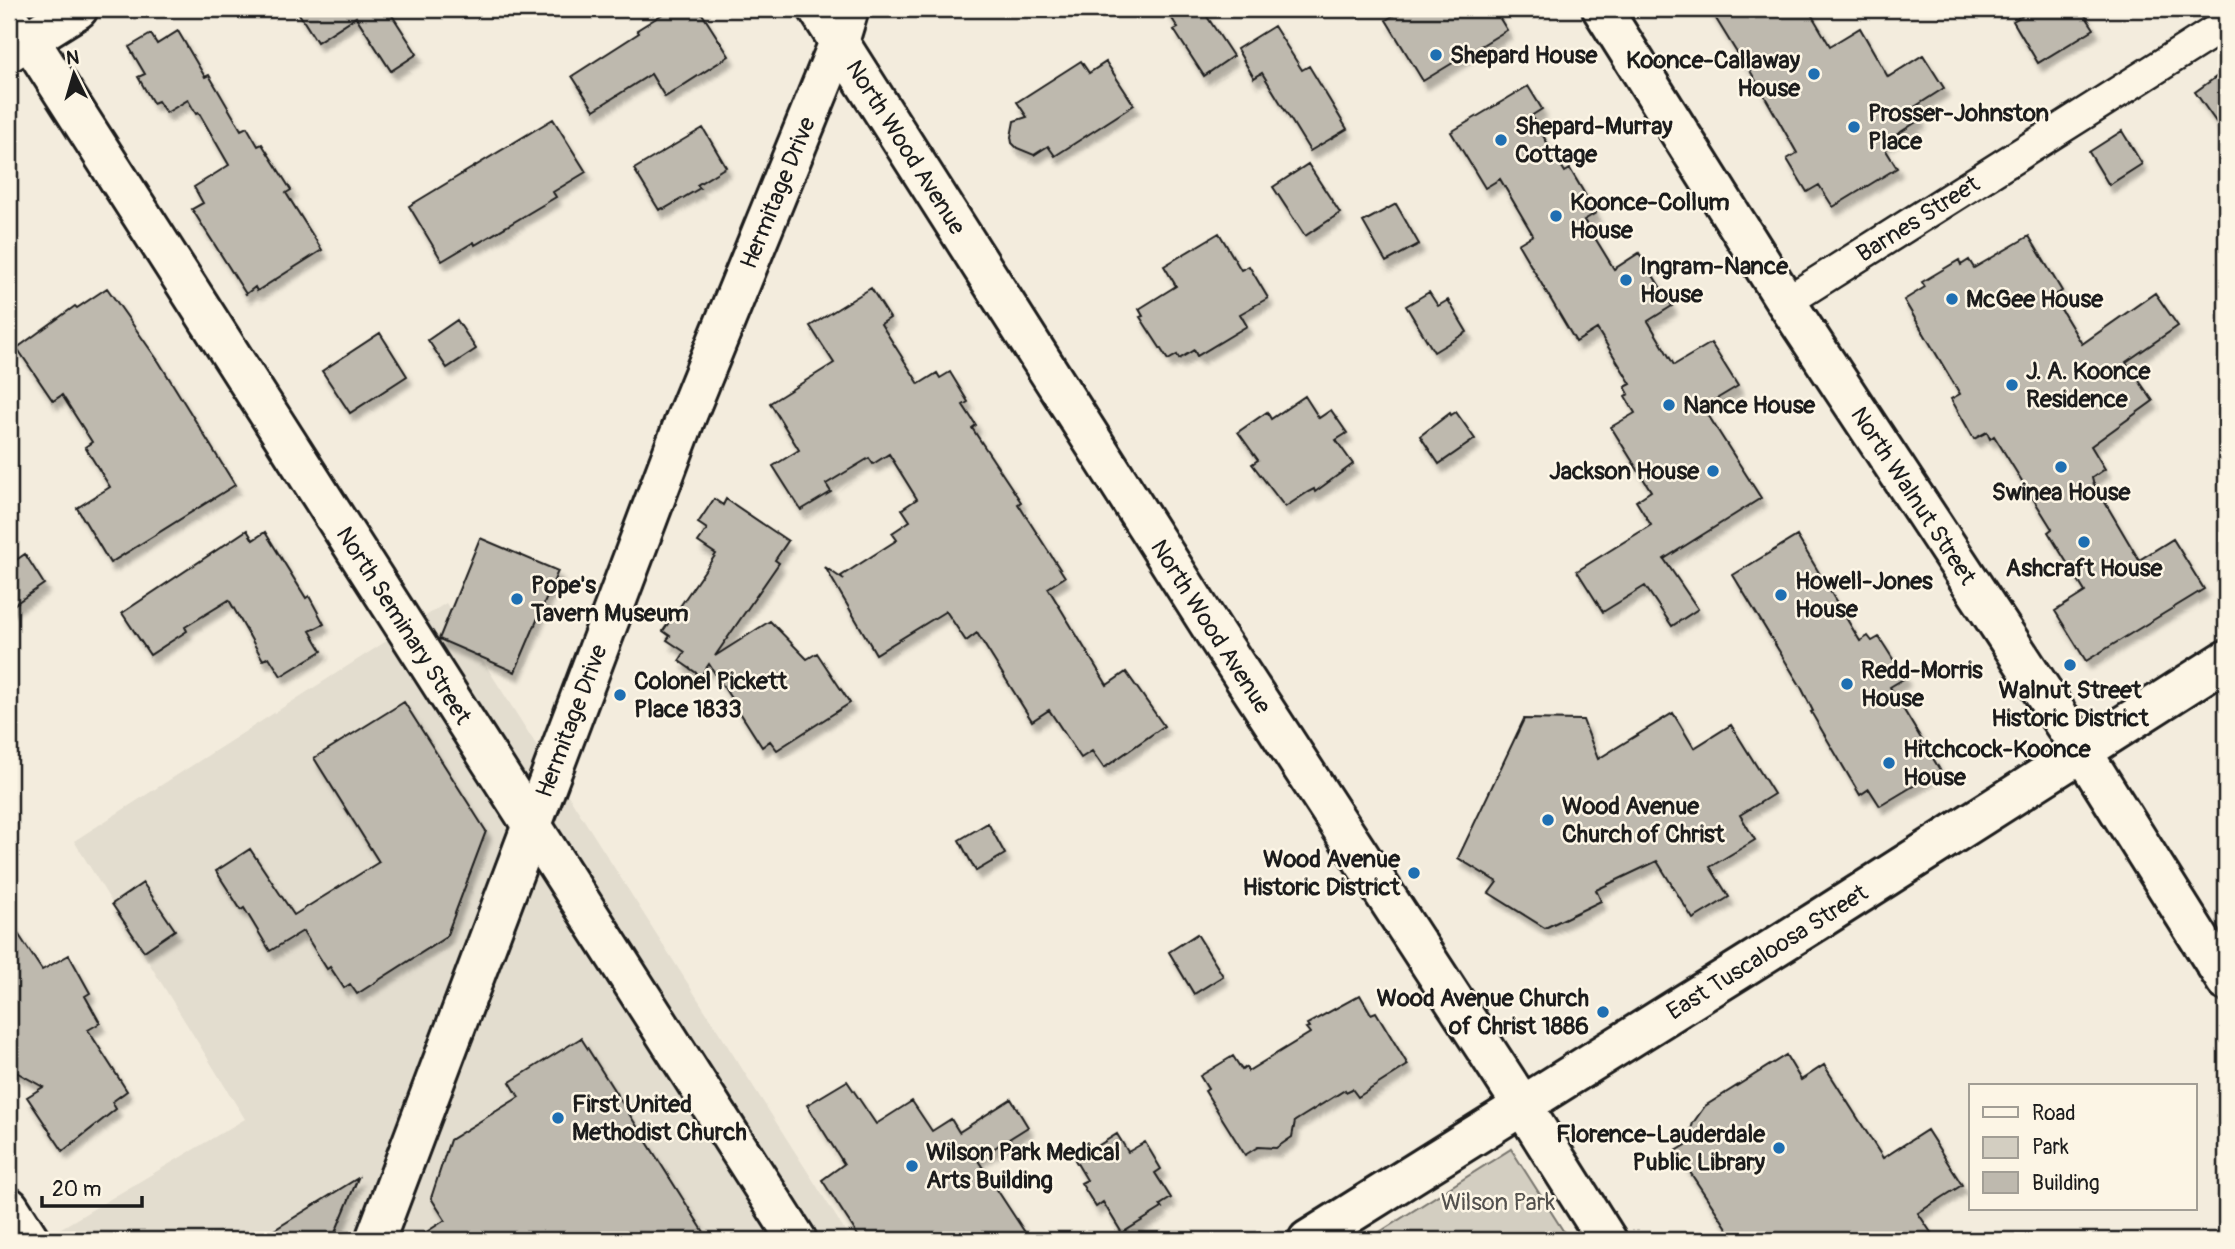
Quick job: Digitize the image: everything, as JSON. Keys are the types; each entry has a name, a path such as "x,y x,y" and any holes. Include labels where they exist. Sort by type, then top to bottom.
{"street":[{"path":"15,35 78,9"},
{"name":"North Wood Avenue","path":"818,9 844,25 1216,635 1607,1240"},
{"name":"North Walnut Street","path":"1602,9 1786,302 2083,753 2226,981"},
{"name":"Barnes Street","path":"1786,302 2226,24"},
{"name":"Hermitage Drive","path":"375,1240 685,420 844,25"},
{"name":"North Seminary Street","path":"15,35 534,825 797,1240"},
{"name":"East Tuscaloosa Street","path":"1308,1240 2083,753 2226,660"},
{"path":"9,1207 30,1240"}],"shaded area":[{"path":"446,603 851,1240 41,1240 245,1119 74,841"}],"green space":[{"name":"Wilson Park","path":"1511,1149 1569,1240 1367,1240"}],"building":[{"path":"296,9 388,9 417,54 391,71 356,17 317,42"},
{"path":"671,9 699,9 729,56 665,97 651,74 594,110 572,76"},
{"path":"1166,9 1202,9 1233,56 1204,76 1174,30 1178,28"},
{"name":"Shepard House","path":"1404,9 1494,9 1507,30 1423,81 1386,20"},
{"path":"1710,9 1808,9 1830,46 1860,28 1888,77 1923,55 1944,88 1913,108 1921,119 1882,144 1897,168 1833,207 1819,185 1807,192 1787,159 1797,153 1744,60 1742,61"},
{"path":"2034,9 2081,9 2094,29 2038,63 2013,21"},
{"path":"1274,26 1302,70 1309,66 1347,129 1310,151 1262,73 1254,78 1237,49"},
{"path":"178,31 205,77 209,75 241,130 247,127 258,146 262,144 291,190 286,193 322,250 257,291 255,287 246,294 192,209 203,203 194,187 229,165 199,113 196,114 188,100 166,113 158,101 153,103 138,77 145,74 129,47 151,34 157,44"},
{"path":"1081,61 1089,73 1106,62 1134,105 1055,156 1048,146 1034,155 1017,148 1011,137 1014,121 1027,117 1017,102"},
{"path":"2226,70 2226,136 2195,92"},
{"path":"1528,86 1542,109 1531,116 1565,172 1570,169 1596,213 1584,220 1614,269 1639,253 1672,306 1648,321 1674,365 1711,343 1738,386 1703,407 1761,498 1664,559 1698,609 1672,626 1645,586 1603,612 1577,571 1651,525 1636,501 1651,491 1611,427 1635,413 1625,396 1629,394 1625,387 1631,384 1597,329 1576,342 1518,244 1533,235 1500,179 1485,188 1451,132"},
{"path":"553,119 586,172 553,192 556,197 475,245 474,242 442,261 409,206"},
{"path":"703,128 726,167 697,185 700,188 659,210 634,169"},
{"path":"2122,131 2142,164 2109,185 2089,152"},
{"path":"1308,164 1340,213 1305,236 1273,187"},
{"path":"1396,204 1419,244 1386,262 1363,222"},
{"path":"1219,233 1241,270 1249,266 1268,298 1240,314 1247,326 1197,356 1194,350 1179,359 1177,355 1168,360 1140,317 1143,316 1139,309 1176,286 1164,266"},
{"path":"2029,236 2062,291 2053,296 2082,344 2155,293 2178,326 2126,362 2153,401 2091,446 2105,469 2092,478 2139,560 2173,539 2204,589 2086,661 2055,611 2085,592 2048,532 2052,529 1994,436 1990,439 1987,432 1974,439 1951,399 1960,394 1904,300 1925,287 1922,282 1959,260 1961,265 1969,260 1974,268"},
{"path":"107,288 159,362 235,485 110,563 77,508 110,487 85,447 92,442 62,395 53,401 17,348 75,306 77,308"},
{"path":"871,288 890,318 881,324 919,384 937,373 940,378 950,372 968,402 963,405 976,425 972,428 1021,502 1018,504 1065,577 1048,588 1107,685 1126,672 1164,726 1104,768 1092,751 1081,758 1049,710 1032,721 977,633 966,641 946,611 876,654 825,567 844,580 841,576 897,540 892,533 910,521 902,509 917,499 889,454 873,464 869,458 826,484 831,492 801,510 773,466 799,450 770,403 834,363 810,326"},
{"path":"1429,292 1438,306 1448,300 1467,332 1434,352 1406,306"},
{"path":"457,320 476,349 447,368 428,340"},
{"path":"380,333 407,376 350,413 322,371"},
{"path":"1305,396 1319,418 1331,410 1347,433 1336,440 1353,464 1315,492 1314,489 1285,507 1252,464 1258,460 1238,432 1267,412 1271,419"},
{"path":"1456,412 1475,439 1439,464 1420,436 1450,413 1451,415"},
{"path":"714,499 723,505 726,499 788,541 775,560 779,563 715,656 770,621 807,659 817,653 850,703 777,750 770,741 762,747 709,664 701,676 679,661 685,652 667,640 670,636 663,631 716,554 698,542 707,529 698,523"},
{"path":"247,530 253,540 265,532 306,598 309,596 324,624 310,631 322,651 281,676 269,657 263,660 229,600 185,627 187,631 150,655 122,613"},
{"path":"1797,536 1860,641 1868,636 1872,641 1879,637 1905,678 1890,687 1940,770 1880,806 1869,789 1860,795 1811,712 1813,711 1801,687 1733,575"},
{"name":"Pope's Tavern Museum","path":"480,538 558,571 515,672 439,639"},
{"path":"25,554 44,584 9,608 9,565"},
{"path":"404,702 486,831 446,937 357,994 350,984 344,988 330,967 327,969 303,931 270,951 244,908 241,910 216,871 250,849 294,915 379,862 314,758"},
{"name":"Wood Avenue Church of Christ","path":"1673,713 1694,748 1731,725 1774,794 1740,815 1755,840 1710,867 1729,897 1693,919 1657,861 1596,890 1601,901 1545,928 1489,893 1497,882 1458,858 1524,719 1583,720 1598,759"},
{"path":"988,823 1005,854 976,871 959,840"},
{"path":"143,883 175,930 144,951 112,904"},
{"path":"9,920 42,970 69,955 90,993 85,996 100,1023 88,1030 127,1091 112,1102 116,1109 63,1151 27,1097 43,1087 9,1068"},
{"path":"1197,934 1223,976 1194,994 1169,952"},
{"path":"1360,995 1371,1014 1376,1012 1408,1065 1358,1097 1352,1089 1346,1092 1345,1090 1295,1121 1292,1137 1276,1148 1258,1147 1245,1155 1205,1091 1208,1089 1200,1076 1233,1056 1242,1070 1246,1067 1248,1071 1310,1033 1306,1028 1309,1027 1307,1024"},
{"name":"First United Methodist Church","path":"581,1038 709,1240 414,1240 445,1220 431,1198 450,1140 519,1097 510,1082"},
{"name":"Florence-Lauderdale Public Library","path":"1786,1055 1801,1080 1824,1065 1883,1158 1927,1130 1962,1185 1918,1213 1936,1240 1735,1240 1676,1151 1686,1145 1693,1123 1705,1106"},
{"name":"Wilson Park Medical Arts Building","path":"847,1081 876,1124 912,1101 932,1131 951,1119 959,1132 1011,1099 1028,1127 977,1159 1030,1240 861,1240 822,1180 844,1164 807,1105"},
{"path":"1117,1134 1128,1152 1145,1142 1161,1169 1155,1173 1171,1198 1160,1205 1162,1208 1122,1233 1103,1202 1096,1207 1081,1183 1087,1180 1075,1160"},
{"path":"358,1178 332,1240 258,1240"}],"place":[{"name":"Shepard House","path":"1436,55"},
{"name":"Koonce-Callaway House","path":"1814,74"},
{"name":"Prosser-Johnston Place","path":"1854,127"},
{"name":"Shepard-Murray Cottage","path":"1501,140"},
{"name":"Koonce-Collum House","path":"1556,216"},
{"name":"Ingram-Nance House","path":"1626,280"},
{"name":"McGee House","path":"1952,299"},
{"name":"J. A. Koonce Residence","path":"2012,385"},
{"name":"Nance House","path":"1669,405"},
{"name":"Swinea House","path":"2061,467"},
{"name":"Jackson House","path":"1713,471"},
{"name":"Ashcraft House","path":"2084,542"},
{"name":"Howell-Jones House","path":"1781,595"},
{"name":"Pope's Tavern Museum","path":"517,599"},
{"name":"Walnut Street Historic District","path":"2070,665"},
{"name":"Redd-Morris House","path":"1847,684"},
{"name":"Colonel Pickett Place 1833","path":"620,695"},
{"name":"Hitchcock-Koonce House","path":"1889,763"},
{"name":"Wood Avenue Church of Christ","path":"1548,820"},
{"name":"Wood Avenue Historic District","path":"1414,873"},
{"name":"Wood Avenue Church of Christ 1886","path":"1603,1012"},
{"name":"First United Methodist Church","path":"558,1118"},
{"name":"Florence-Lauderdale Public Library","path":"1779,1148"},
{"name":"Wilson Park Medical Arts Building","path":"912,1166"}]}
